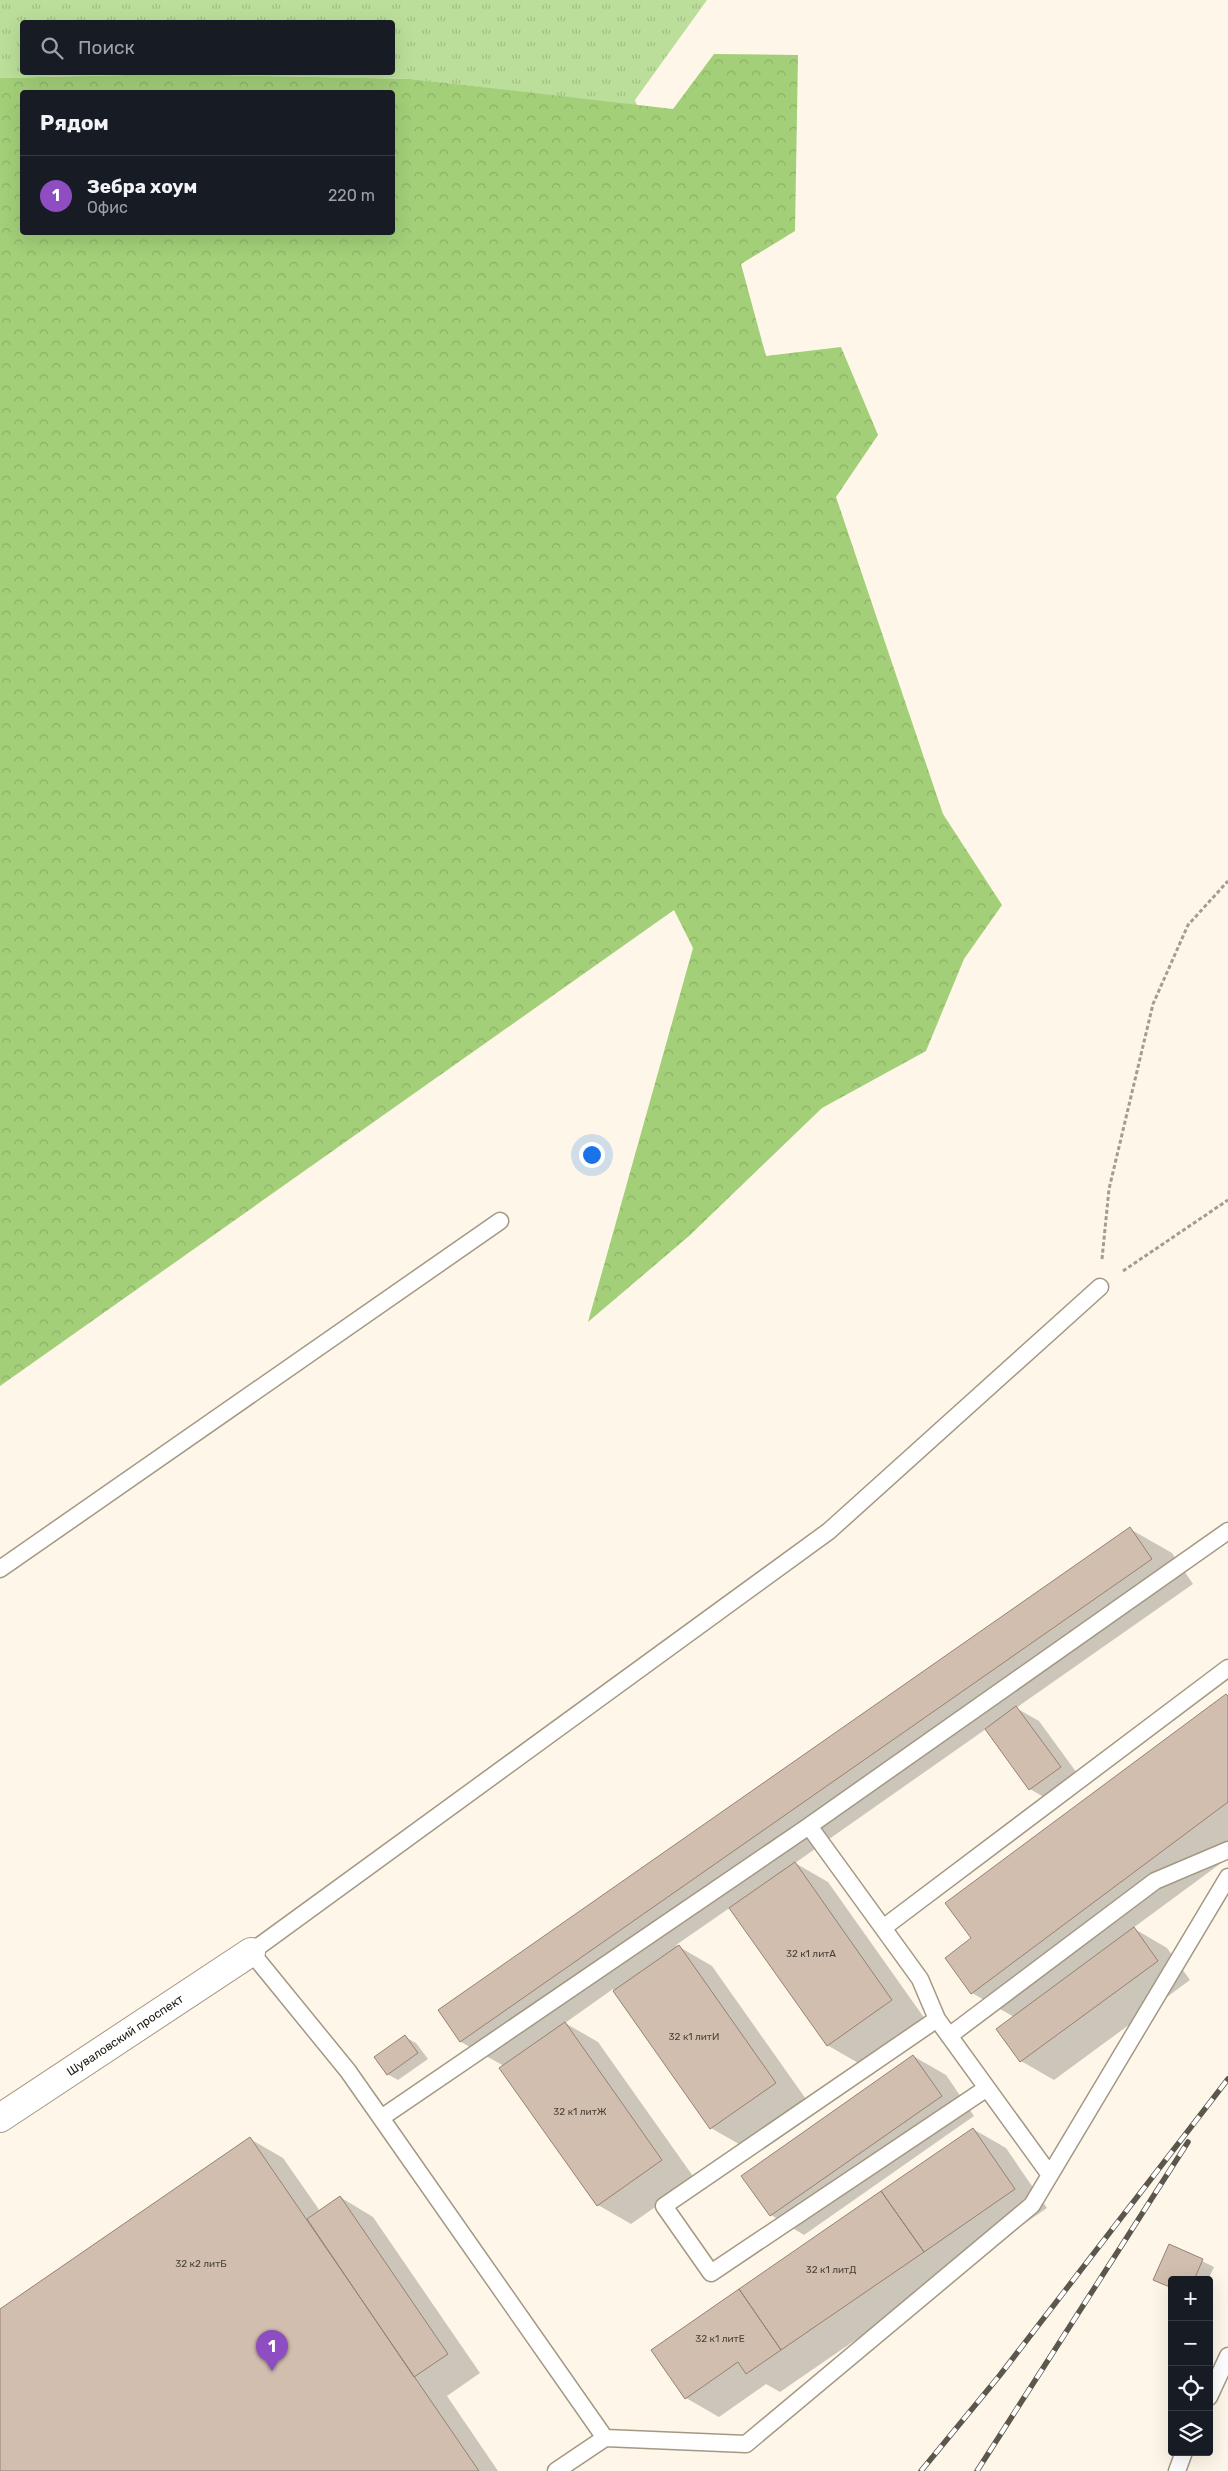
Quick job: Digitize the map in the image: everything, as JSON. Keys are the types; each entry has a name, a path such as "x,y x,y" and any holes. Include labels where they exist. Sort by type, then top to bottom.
{"street":[{"name":"Шуваловский проспект","path":"0,2118 251,1952"}],"lane":[{"path":"0,1569 500,1221"},
{"path":"605,2438 348,2071 251,1952 830,1532 1100,1287"},
{"path":"381,2118 809,1826 1228,1531"},
{"path":"883,1928 1228,1668"},
{"path":"809,1826 920,1979 937,2019 1050,2175"},
{"path":"949,2036 1155,1880 1228,1850"},
{"path":"556,2471 605,2438 746,2444 1032,2205 1228,1877"},
{"path":"937,2019 664,2206 711,2273 987,2088"},
{"path":"1213,2388 1228,2356"},
{"path":"1177,2471 1183,2456"}],"path":[{"path":"1100,1287 1109,1189 1153,1004 1188,925 1228,881"},
{"path":"1100,1287 1228,1200"}],"green space":[{"path":"0,0 707,0 635,100 637,106 411,79 217,75 395,75 395,20 20,20 20,75 127,75 0,78"},
{"path":"714,54 798,55 795,231 741,264 766,356 841,347 878,435 836,497 943,814 1002,905 964,959 926,1051 822,1108 689,1236 588,1322 693,948 674,910 0,1386 0,78 217,75 411,79 673,109"}],"building":[{"path":"1130,1527 1152,1559 460,2042 438,2010"},
{"path":"1226,1694 1228,1696 1228,1802 971,1994 945,1958 971,1938 945,1903"},
{"path":"1016,1706 1061,1767 1029,1790 985,1729"},
{"path":"795,1862 892,2000 827,2046 729,1908"},
{"path":"1134,1927 1158,1961 1020,2062 996,2029"},
{"path":"679,1945 776,2083 710,2129 613,1991"},
{"path":"565,2022 662,2160 597,2206 499,2068"},
{"path":"405,2035 418,2053 387,2075 374,2057"},
{"path":"913,2055 942,2096 770,2216 741,2176"},
{"path":"973,2128 1015,2189 924,2252 881,2191"},
{"path":"250,2137 479,2471 0,2471 0,2309"},
{"path":"881,2191 924,2252 781,2350 739,2289"},
{"path":"340,2196 448,2354 414,2377 307,2219"},
{"path":"1169,2244 1203,2259 1196,2276 1168,2276 1168,2286 1153,2280"},
{"path":"739,2289 781,2350 746,2374 738,2362 685,2399 651,2350"}],"railway":[{"path":"921,2471 1000,2375 1228,2079"},
{"path":"977,2471 1188,2142"}],"place":[{"name":"Зебра хоум","path":"272,2371"}]}
